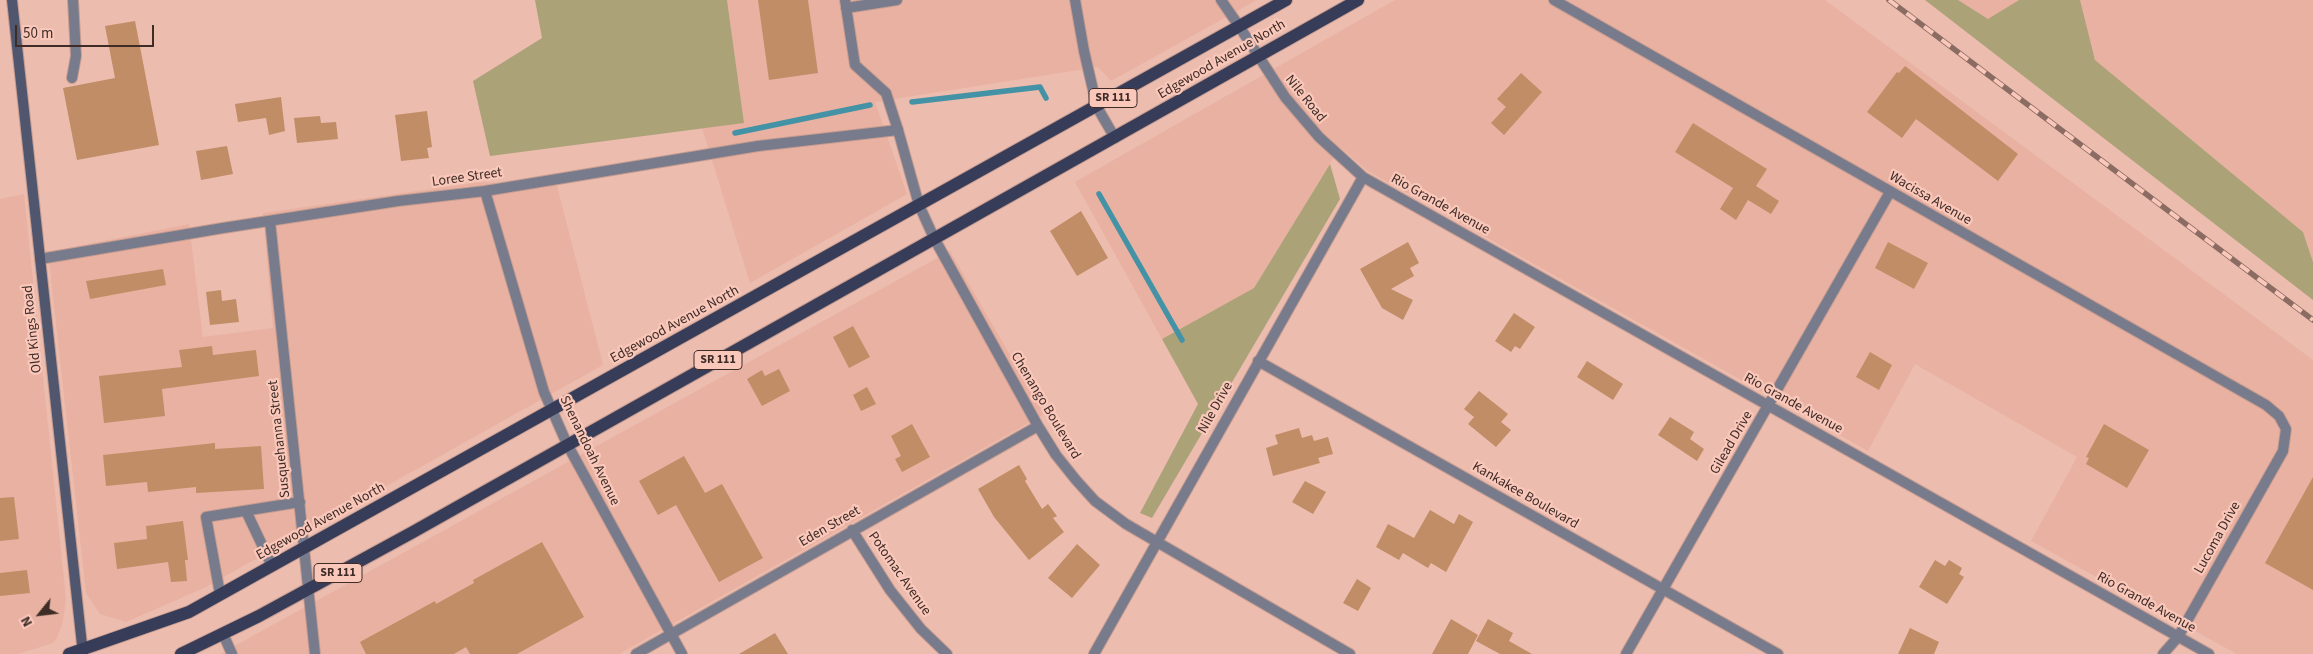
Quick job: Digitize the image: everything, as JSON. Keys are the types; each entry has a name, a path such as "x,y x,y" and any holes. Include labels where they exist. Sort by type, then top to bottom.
{"main road":[{"name":"Edgewood Avenue North","path":"69,654 83,652 181,615 553,410 1286,0"},
{"name":"Edgewood Avenue North","path":"181,654 309,589 1358,0"}],"street":[{"name":"Old Kings Road","path":"12,0 83,652"},
{"path":"72,78 76,56 73,0"},
{"path":"846,4 897,0"},
{"path":"1075,0 1097,107 1115,138"},
{"name":"Nile Road","path":"1221,0 1284,98 1319,137 1364,177"},
{"name":"Wacissa Avenue","path":"1554,0 2266,405 2279,416 2286,429"},
{"name":"Chenango Boulevard","path":"846,4 855,65 886,93 920,205 934,238 1056,455 1095,500 1155,543 1350,654"},
{"name":"Loree Street","path":"40,259 270,220 486,191 758,146 898,130"},
{"name":"Nile Drive","path":"1094,654 1258,361 1364,177"},
{"name":"Rio Grande Avenue","path":"1364,177 2209,654"},
{"name":"Shenandoah Avenue","path":"486,191 544,392 567,444 682,654"},
{"name":"Gilead Drive","path":"1626,654 1890,192"},
{"name":"Susquehanna Street","path":"270,220 315,654"},
{"name":"Kankakee Boulevard","path":"1258,361 1778,654"},
{"name":"Eden Street","path":"636,654 1038,426"},
{"name":"Lucoma Drive","path":"2163,654 2178,637 2283,451 2286,429"},
{"path":"220,594 206,517 300,502"},
{"path":"246,510 272,566"},
{"name":"Potomac Avenue","path":"852,530 890,590 921,629 947,654"},
{"path":"223,634 232,654"}],"shaded area":[{"path":"535,0 727,0 744,123 490,156 473,81 542,38"},
{"path":"727,0 1257,0 1111,81 1098,67 875,102 907,194 750,283 702,128 744,123"},
{"path":"1395,0 1825,0 2313,360 2313,654 2237,654 2031,541 2077,457 1915,364 1868,451 1368,171 1340,147 1254,288 1162,339 1075,182"},
{"path":"1925,0 1958,0 1988,19 2019,0 2080,0 2095,60 2303,232 2313,262 2313,300"},
{"path":"1958,0 2019,0 1988,20"},
{"path":"2080,0 2313,0 2313,262 2303,232 2095,60"},
{"path":"1330,164 1340,199 1152,518 1140,513 1198,404 1162,339 1254,288"},
{"path":"481,182 557,186 603,365 204,588 126,622 100,614 86,593 48,252 189,224 203,337 273,328 263,213"},
{"path":"24,194 66,599 63,621 57,638 53,643 18,654 0,654 0,199"},
{"path":"950,251 1044,414 619,654 220,654"}],"building":[{"path":"758,0 808,0 818,73 769,80"},
{"path":"135,21 159,145 77,160 63,88 115,78 105,26"},
{"path":"1905,66 2018,154 1998,181 1916,119 1902,138 1867,112 1897,72 1899,73"},
{"path":"1521,73 1542,92 1504,135 1491,123 1506,107 1497,99"},
{"path":"281,97 285,131 269,135 266,118 238,122 235,104"},
{"path":"427,111 432,147 427,148 429,158 401,161 395,115"},
{"path":"320,116 321,123 336,122 338,139 297,143 294,118"},
{"path":"1693,123 1767,169 1756,186 1779,201 1771,214 1748,200 1736,220 1720,209 1733,188 1675,152"},
{"path":"227,146 233,174 201,180 196,151"},
{"path":"1081,211 1108,258 1077,276 1050,231"},
{"path":"1408,242 1419,263 1410,268 1414,276 1391,289 1413,300 1403,320 1382,308 1360,269"},
{"path":"1888,242 1928,263 1914,289 1875,268"},
{"path":"163,269 166,285 90,299 86,281"},
{"path":"221,290 222,301 236,299 239,322 210,325 206,292"},
{"path":"1514,313 1535,327 1520,349 1515,346 1511,352 1495,341"},
{"path":"853,326 870,357 849,368 833,337"},
{"path":"212,346 213,355 256,350 259,376 162,389 165,416 104,423 99,376 182,367 179,350"},
{"path":"1870,352 1892,365 1879,390 1856,377"},
{"path":"1587,361 1623,384 1613,400 1577,377"},
{"path":"779,369 790,391 762,406 747,379 762,370 765,376"},
{"path":"867,387 876,404 861,411 853,395"},
{"path":"1479,391 1508,414 1501,422 1511,430 1496,447 1468,424 1474,417 1464,409"},
{"path":"1670,417 1694,432 1690,439 1704,449 1697,461 1658,435"},
{"path":"912,424 930,457 902,472 895,459 901,456 891,436"},
{"path":"2104,424 2149,450 2127,488 2086,464 2089,458 2086,457"},
{"path":"1299,428 1302,438 1312,435 1314,441 1328,437 1333,454 1318,458 1320,463 1273,476 1266,448 1278,444 1275,435"},
{"path":"215,443 215,449 261,446 264,489 196,493 196,487 148,492 147,482 106,486 103,455"},
{"path":"684,456 705,493 722,484 763,558 719,582 676,505 658,515 639,481"},
{"path":"1019,465 1027,479 1025,481 1042,509 1048,504 1057,516 1053,518 1064,532 1029,560 994,517 978,489"},
{"path":"2313,477 2313,590 2265,563"},
{"path":"1305,481 1326,492 1313,514 1292,502"},
{"path":"14,497 19,539 0,541 0,498"},
{"path":"1430,510 1454,524 1459,514 1473,522 1446,572 1431,563 1428,568 1403,553 1399,560 1376,547 1388,524 1414,538"},
{"path":"183,521 188,560 185,560 187,581 171,582 168,562 117,569 114,543 147,539 146,526"},
{"path":"542,542 584,617 517,654 470,654 466,647 454,654 366,654 360,642 435,601 436,604 474,583 473,580"},
{"path":"1077,544 1100,565 1072,598 1048,578"},
{"path":"1935,560 1945,566 1949,560 1962,568 1959,574 1964,577 1947,604 1919,587"},
{"path":"27,570 30,593 0,596 0,573"},
{"path":"1357,579 1371,588 1358,611 1343,603"},
{"path":"1451,619 1478,635 1468,654 1432,654"},
{"path":"1488,619 1513,633 1509,641 1532,654 1500,654 1476,641"},
{"path":"1910,628 1939,642 1934,654 1898,654"},
{"path":"775,633 788,654 739,654"}],"waterway":[{"path":"912,102 1040,87 1046,98"},
{"path":"735,133 870,105"},
{"path":"1099,194 1182,340"}],"railway":[{"path":"1889,0 2313,320"}]}
